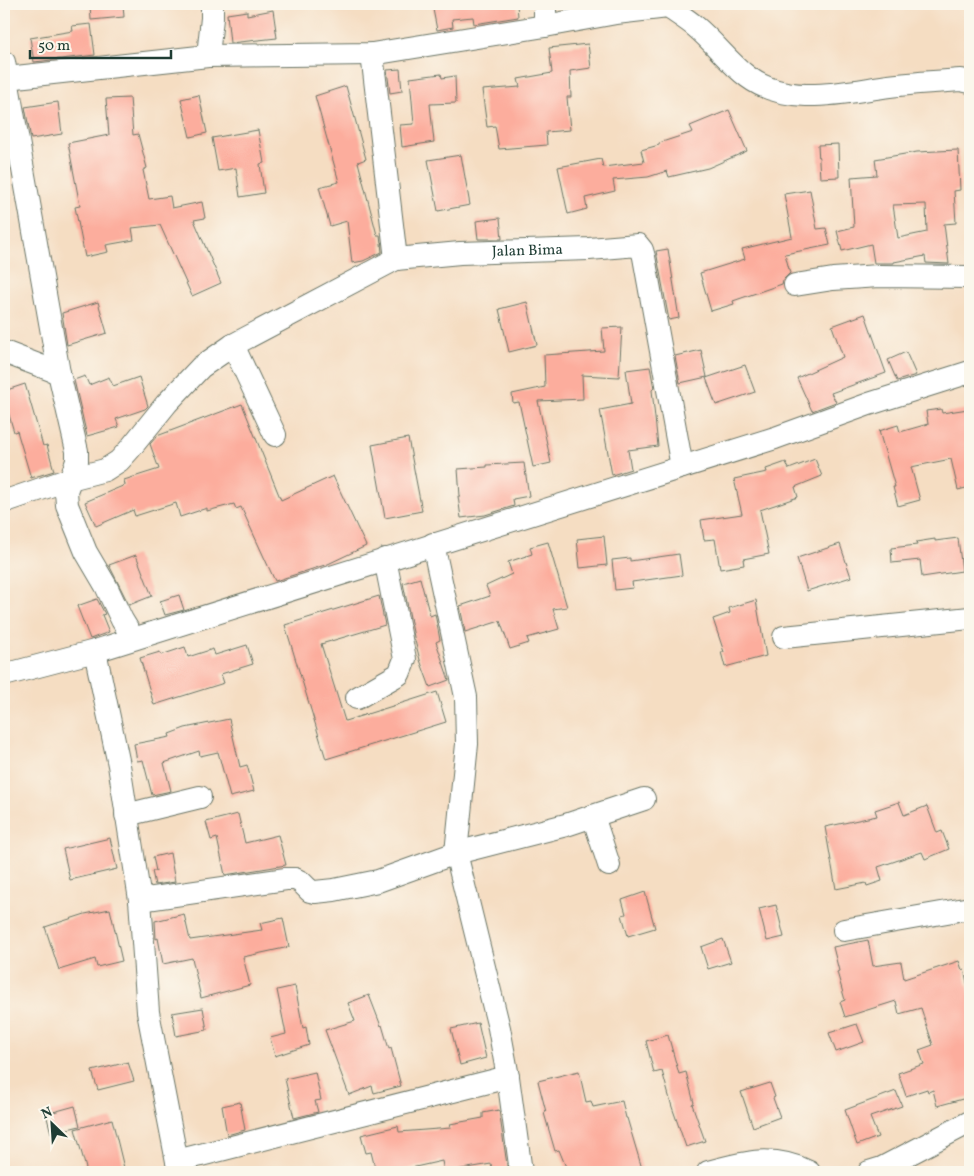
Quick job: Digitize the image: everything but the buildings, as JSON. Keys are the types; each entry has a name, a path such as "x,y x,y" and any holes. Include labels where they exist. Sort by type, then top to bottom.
{"street":[{"path":"208,56 212,4"},
{"path":"545,4 545,26"},
{"path":"134,638 122,620 106,586 86,552 67,505 66,491 77,461 77,452 59,373 5,70 208,56 372,54 616,13 668,8 697,28 726,58 749,78 764,87 788,93 822,96 899,85 961,80 970,82"},
{"path":"6,501 70,479 105,470 119,461 167,402 201,367 233,346 396,259 372,54"},
{"name":"Jalan Bima","path":"396,259 460,253 589,249 638,245 644,257 682,467"},
{"path":"795,285 833,279 879,276 970,277"},
{"path":"233,346 275,435"},
{"path":"4,352 59,373"},
{"path":"4,675 95,651 775,438 869,404 970,372"},
{"path":"432,544 466,697 468,744 456,853 499,1028 521,1172"},
{"path":"357,698 399,674 405,659 385,559"},
{"path":"784,637 970,618"},
{"path":"95,651 109,712 140,900 148,1012 178,1167 508,1078"},
{"path":"126,815 200,797"},
{"path":"140,900 286,879 301,882 306,888 315,892 334,890 378,881 456,853 566,825 644,799"},
{"path":"593,816 610,865"},
{"path":"844,930 970,908"},
{"path":"869,1172 882,1168 970,1122"},
{"path":"708,1172 747,1163 773,1160 799,1167 809,1172"}]}
